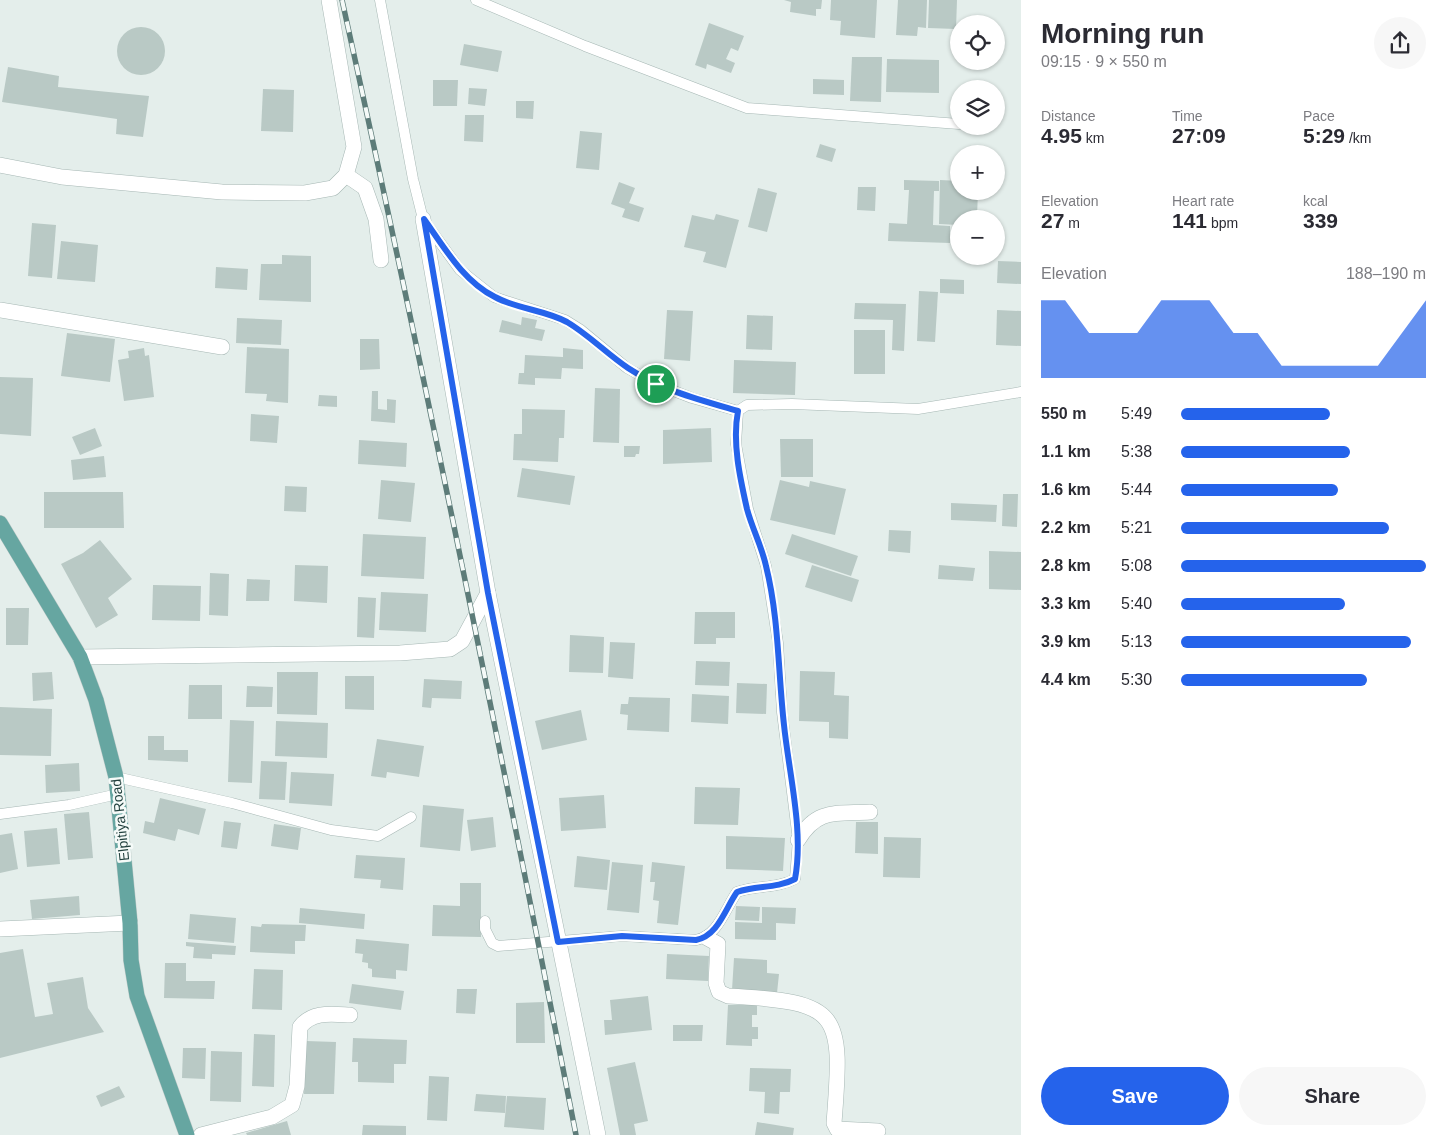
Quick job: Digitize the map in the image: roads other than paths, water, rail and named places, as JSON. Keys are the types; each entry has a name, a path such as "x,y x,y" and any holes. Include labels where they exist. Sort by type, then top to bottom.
{"main road":[{"name":"Elpitiya Road","path":"0,523 80,657 96,700 116,777 130,923 131,960 137,996 187,1135"}],"street":[{"path":"0,165 62,177 222,192 304,193 333,188 346,175 354,147 329,0"},
{"path":"346,175 365,188 376,219 381,260"},
{"path":"424,219 488,593 598,1135"},
{"path":"0,310 222,347"},
{"path":"80,657 400,653 450,649 462,641 488,593"},
{"path":"798,840 807,824 820,816 870,812"},
{"path":"0,929 130,923"},
{"path":"707,938 718,944 716,983 719,992 728,996 798,1002 815,1008 828,1019 837,1040 834,1123 837,1129 878,1131"},
{"path":"201,1135 272,1117 292,1105 298,1086 300,1027 305,1020 320,1014 350,1015"}],"lane":[{"path":"380,0 413,179 424,219 460,270 494,297 565,320 628,368 656,384 692,398 738,411 748,405 918,409 1021,392"},
{"path":"476,0 584,46 747,108 950,123"},
{"path":"485,921 492,943 498,946 512,946 538,941 558,942 622,936 696,940 707,938 737,892 751,887 783,886 795,879 798,840 782,712 778,643 766,566 748,509 736,444 738,411"},
{"path":"116,777 232,803 330,830 378,836 411,817"},
{"path":"0,814 69,805 118,794"}],"railway":[{"path":"342,0 462,567 576,1135"}]}
